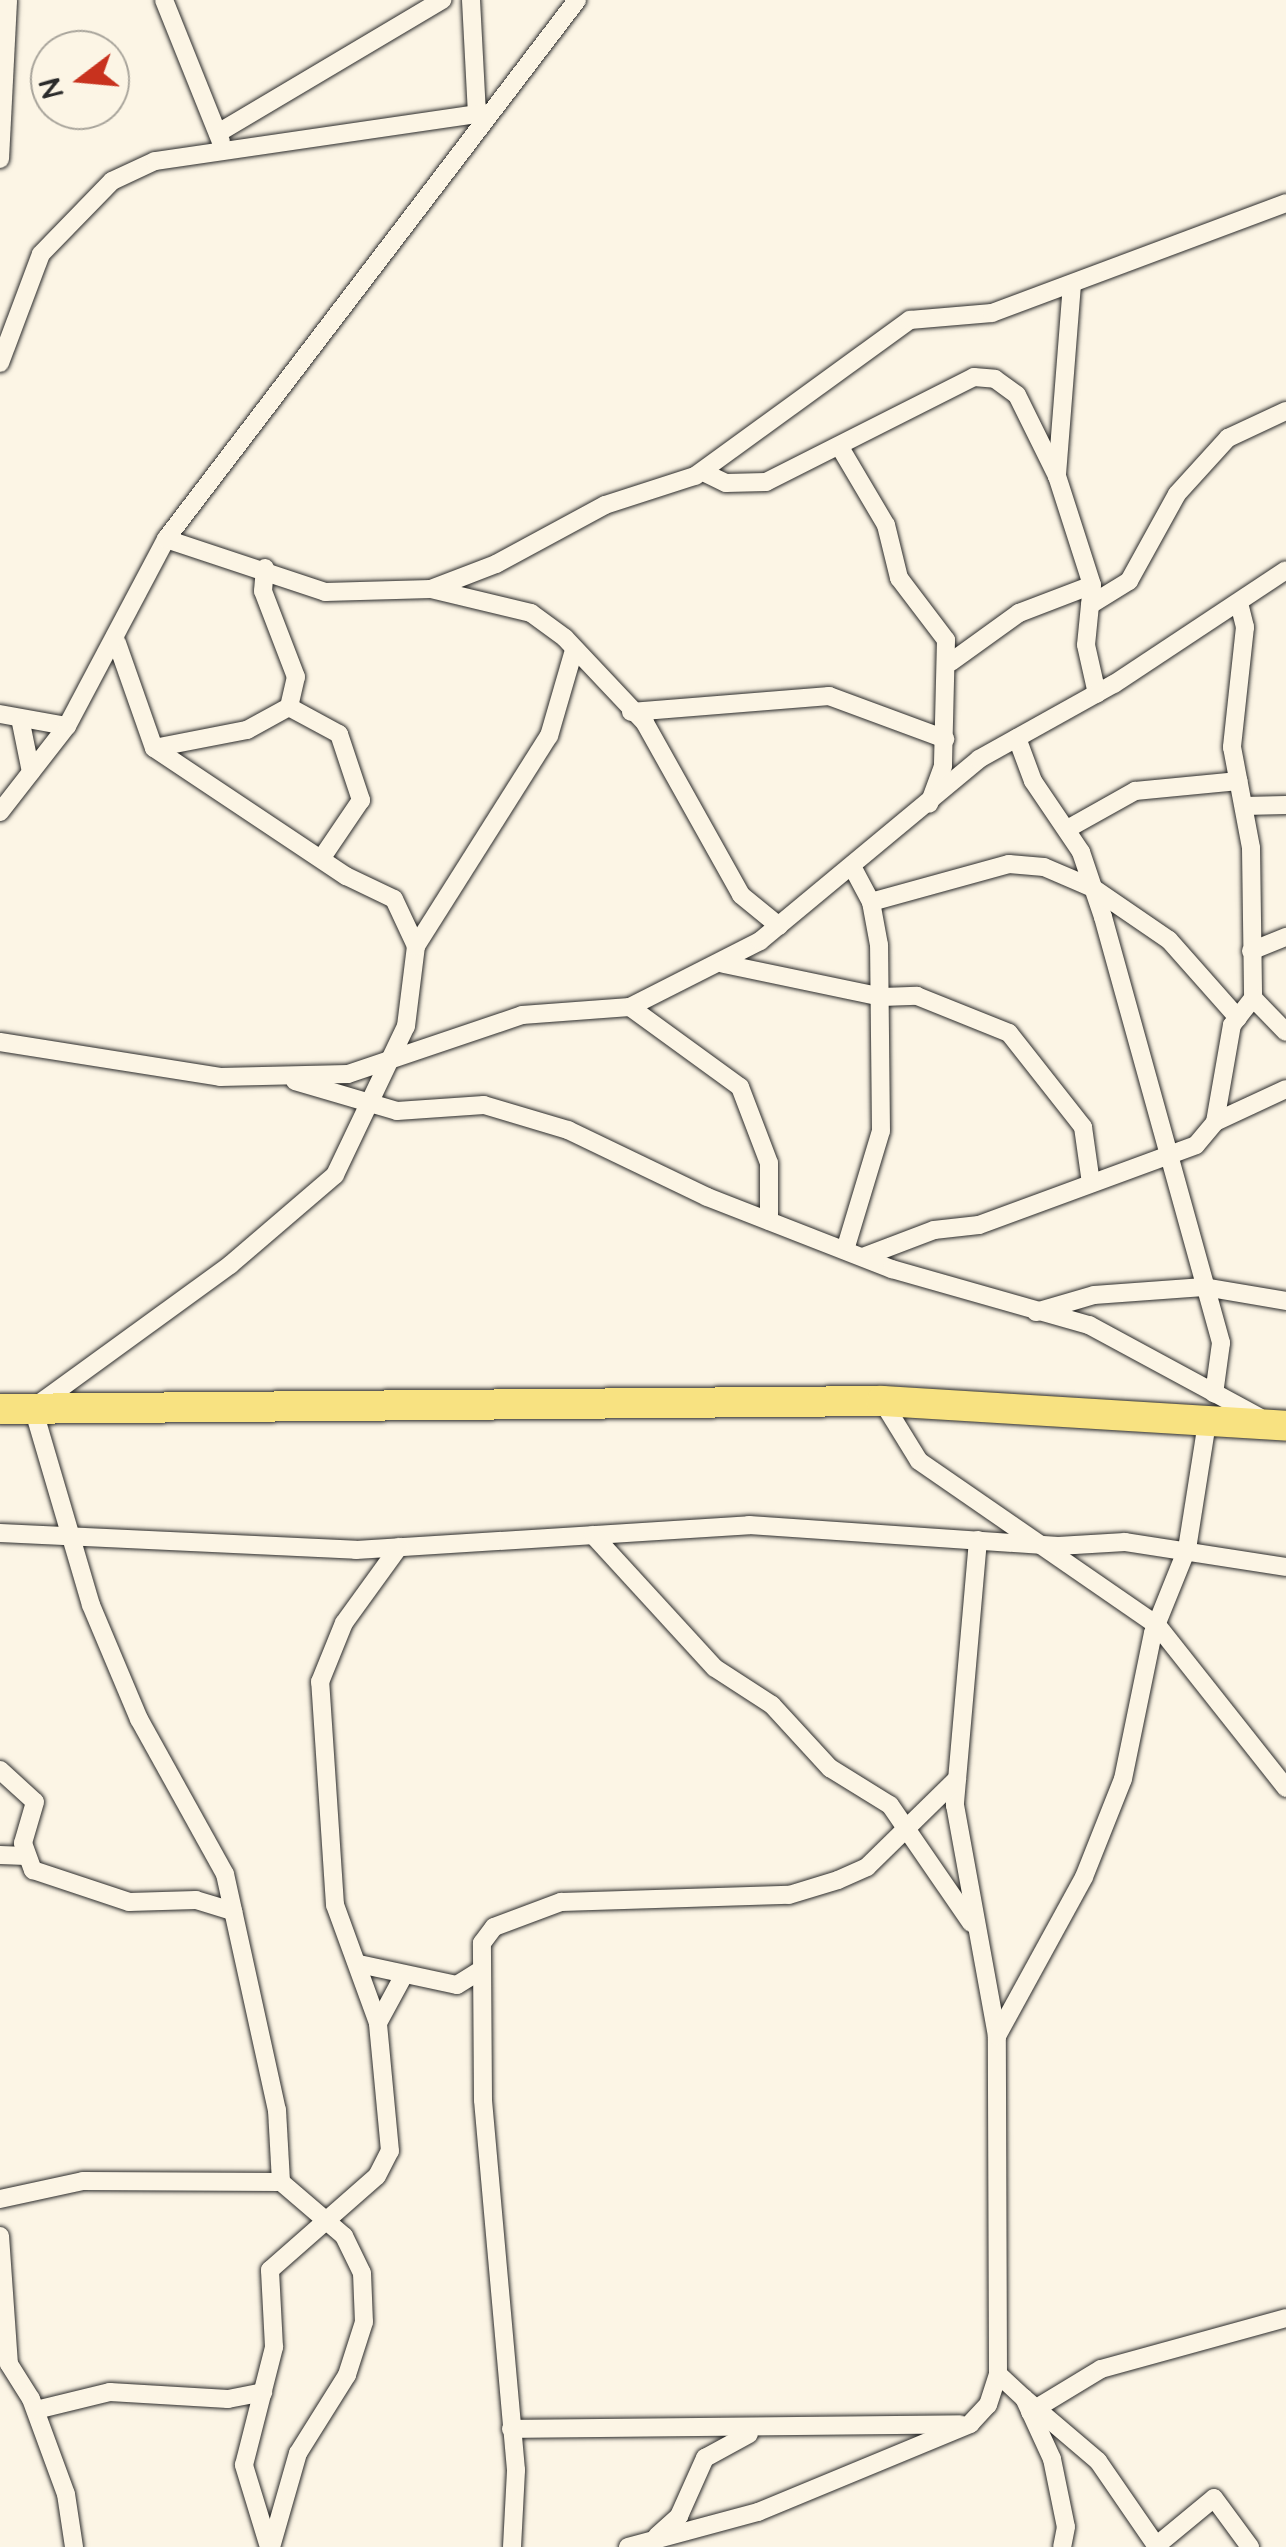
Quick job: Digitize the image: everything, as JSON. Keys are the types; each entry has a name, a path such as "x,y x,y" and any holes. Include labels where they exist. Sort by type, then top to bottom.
{"highway":[{"path":"0,1408 882,1401 1211,1405 1280,1425"}],"street":[{"path":"0,160 8,0"},
{"path":"164,0 224,152"},
{"path":"218,133 442,0"},
{"path":"471,0 481,114"},
{"path":"0,812 67,726 117,643 166,539 353,302 481,114 577,0"},
{"path":"0,362 26,284 74,214 112,181 155,161 481,114"},
{"path":"430,589 496,564 605,505 703,472 910,320 975,318 1286,203"},
{"path":"1057,476 1072,284"},
{"path":"703,472 726,483 766,482 841,449 960,382 990,377 1016,395 1057,476 1092,585 1086,645 1096,694"},
{"path":"1090,605 1129,581 1177,494 1228,438 1286,411"},
{"path":"841,449 886,524 899,578 936,620 951,662 945,739 928,806"},
{"path":"166,539 265,568 325,592 430,589 531,614 574,650 632,712 741,895 779,926"},
{"path":"265,568 263,591 296,677 290,707"},
{"path":"0,1042 220,1077 348,1074 522,1015 630,1006 724,964 760,941 854,870 979,760 1096,694 1240,604 1286,570"},
{"path":"951,662 1019,613 1092,585"},
{"path":"1215,1122 1224,1048 1253,998 1244,806 1232,706 1245,627 1240,604"},
{"path":"117,643 154,748 321,859 394,899 416,946"},
{"path":"280,2182 277,2110 225,1874 140,1719 67,1538 66,1510 33,1408 230,1265 336,1176 367,1104 394,1057 416,946 549,736 574,650"},
{"path":"632,712 828,696 945,739"},
{"path":"154,748 246,730 290,707"},
{"path":"290,707 339,734 361,800 321,859"},
{"path":"0,714 21,723 67,726"},
{"path":"21,723 31,772"},
{"path":"998,2036 1084,1877 1123,1779 1157,1624 1187,1549 1221,1344 1170,1154 1142,1080 1093,888 1069,828 1033,781 1017,738"},
{"path":"1069,828 1135,791 1238,781"},
{"path":"1244,806 1286,805"},
{"path":"872,902 1009,864 1044,867 1093,888 1169,940 1238,1018"},
{"path":"854,870 872,902 882,997 881,1132 854,1254"},
{"path":"1251,951 1286,938"},
{"path":"760,941 764,970"},
{"path":"724,964 882,997 950,1006 1026,1045 1083,1127 1091,1184"},
{"path":"1253,998 1286,1032"},
{"path":"630,1006 740,1087 769,1163 769,1221"},
{"path":"280,1076 396,1111 484,1105 612,1147 769,1221 854,1254 1036,1312 1089,1324 1211,1405"},
{"path":"854,1254 1091,1184 1196,1145 1215,1122 1286,1089"},
{"path":"1036,1312 1094,1295 1204,1286 1286,1301"},
{"path":"882,1401 919,1460 1157,1624 1286,1788"},
{"path":"0,1533 399,1547 750,1525 1037,1544 1187,1549 1286,1567"},
{"path":"594,1535 715,1668 772,1705 830,1768 890,1805 910,1828 971,1923"},
{"path":"628,2547 758,2512 970,2424 988,2405 998,2374 998,2036 971,1923 956,1779 978,1540"},
{"path":"270,2547 244,2484 274,2335 270,2270 377,2176 390,2151 378,2023 335,1905 320,1682 344,1622 399,1547"},
{"path":"0,1770 35,1802 26,1856 33,1870 69,1888 233,1912"},
{"path":"512,2547 512,2428 478,1972 482,1942 494,1927 561,1902 789,1895 867,1867 956,1779"},
{"path":"0,1856 26,1856"},
{"path":"359,1964 457,1985 478,1972"},
{"path":"378,2023 404,1975"},
{"path":"0,2199 83,2181 280,2182 328,2222 358,2255 364,2322 346,2375 298,2453 270,2547"},
{"path":"0,2236 9,2364 36,2410 66,2494 74,2547"},
{"path":"1030,2406 1101,2369 1286,2318"},
{"path":"998,2374 1030,2406 1098,2461 1157,2546 1214,2498 1250,2547"},
{"path":"36,2410 110,2392 213,2398 263,2392"},
{"path":"1030,2406 1052,2459 1066,2527 1062,2547"},
{"path":"512,2428 760,2430 970,2424"},
{"path":"653,2540 679,2516 705,2458 760,2430"}]}
